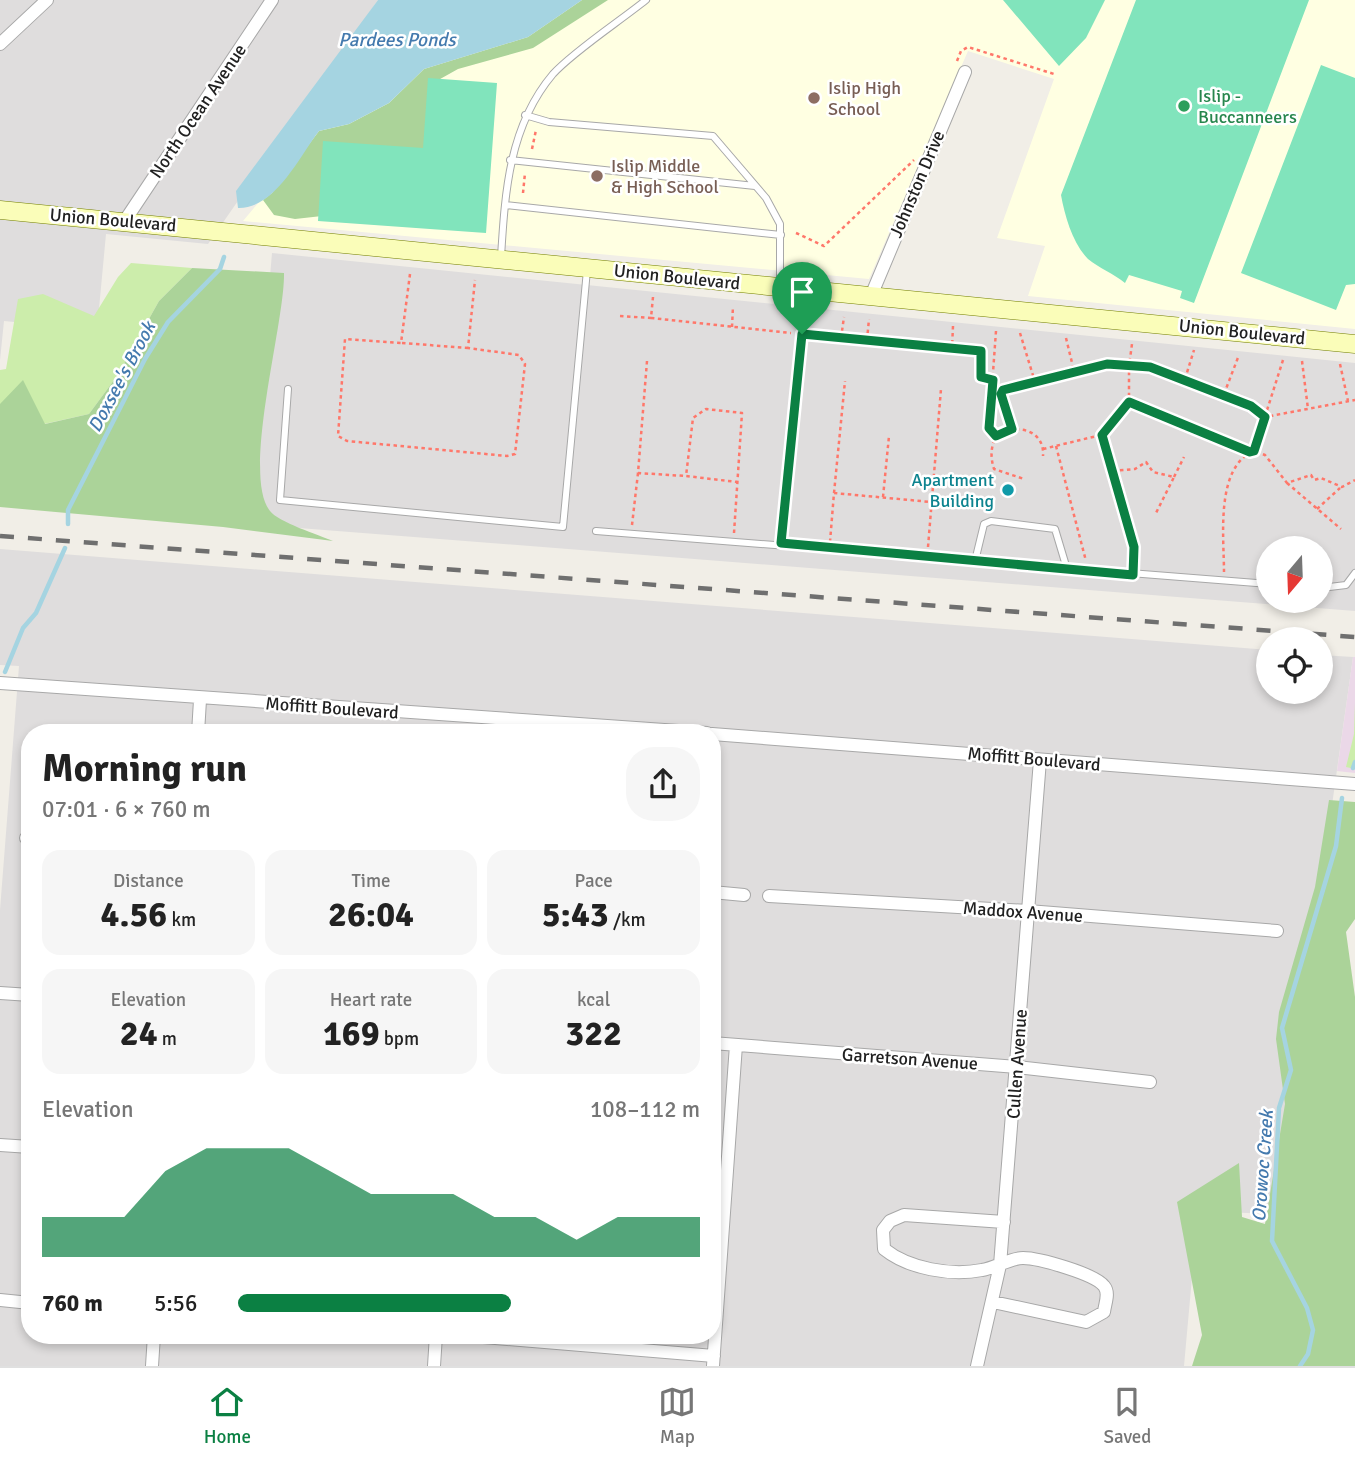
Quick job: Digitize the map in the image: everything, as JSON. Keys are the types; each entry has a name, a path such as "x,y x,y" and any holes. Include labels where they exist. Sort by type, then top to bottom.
{"main road":[{"name":"Union Boulevard","path":"0,210 1355,344"}],"street":[{"path":"0,44 47,0"},
{"name":"North Ocean Avenue","path":"124,222 272,0"},
{"name":"Johnston Drive","path":"871,296 965,72"},
{"name":"Moffitt Boulevard","path":"0,683 573,724"},
{"path":"199,724 200,699"},
{"name":"Moffitt Boulevard","path":"721,735 1355,784"},
{"name":"Cullen Avenue","path":"977,1366 1000,1265 1040,760"},
{"path":"721,893 744,895"},
{"name":"Maddox Avenue","path":"769,896 1028,911 1277,931"},
{"path":"0,993 21,994"},
{"name":"Garretson Avenue","path":"721,1044 1017,1067 1150,1082"},
{"path":"721,1184 736,1045"},
{"path":"0,1145 21,1146"},
{"path":"993,1302 1086,1322 1104,1312 1107,1294 1104,1286 1094,1277 1023,1258 958,1272 932,1269 894,1257 884,1249 883,1230 890,1221 904,1215 1004,1223"},
{"path":"0,1300 21,1302"},
{"path":"152,1366 153,1344"},
{"path":"434,1366 435,1344"},
{"path":"547,1344 714,1361"}],"lane":[{"path":"500,259 510,160 525,115 554,73 646,0"},
{"path":"525,115 549,122 713,136 755,186 780,224 780,287"},
{"path":"510,160 755,186"},
{"path":"505,205 781,235"},
{"path":"288,389 280,500 563,527 587,268"},
{"path":"781,543 806,290"},
{"path":"975,561 984,524 991,521 1055,529 1067,569"},
{"path":"596,531 781,543 1133,575 1256,582"},
{"path":"1334,586 1346,585 1355,573"}],"path":[{"path":"532,149 536,130"},
{"path":"523,193 525,173"},
{"path":"401,343 410,274"},
{"path":"468,348 475,280"},
{"path":"651,318 653,298"},
{"path":"732,327 733,306"},
{"path":"620,316 981,351 981,377 993,380"},
{"path":"841,338 844,317"},
{"path":"867,340 869,319"},
{"path":"952,348 953,326"},
{"path":"996,331 989,428 996,436"},
{"path":"1020,333 1035,382"},
{"path":"1066,338 1073,371"},
{"path":"345,339 401,343 519,355 525,364 515,454 508,456 347,441 338,436 345,339"},
{"path":"1043,449 1102,435 1129,402 1132,344"},
{"path":"1185,379 1194,350"},
{"path":"1223,395 1239,355"},
{"path":"1224,580 1225,489 1245,454 1252,451 1283,360"},
{"path":"631,534 647,361"},
{"path":"1302,361 1308,409"},
{"path":"1012,429 1001,394 1003,390 1107,364 1158,369 1251,406 1265,417 1355,400"},
{"path":"1339,364 1348,401"},
{"path":"830,548 845,381"},
{"path":"927,557 942,388"},
{"path":"1129,402 1265,455 1287,484 1341,529"},
{"path":"686,476 693,418 706,409 742,413 734,540"},
{"path":"1024,479 994,469 991,446 996,436 1012,429 1031,432 1043,449 1043,456"},
{"path":"1102,435 1134,547 1133,575"},
{"path":"883,497 888,436"},
{"path":"1056,446 1089,571"},
{"path":"1156,513 1184,457"},
{"path":"1113,471 1135,469 1146,462 1153,472 1174,477"},
{"path":"638,472 737,482"},
{"path":"1287,484 1311,475 1314,480 1321,478 1342,487"},
{"path":"1317,509 1342,487 1355,480"},
{"path":"834,493 932,502"}],"shaded area":[{"path":"0,0 378,0 208,244 106,234 97,330 4,321 0,360"},
{"name":"Islip Middle & High School","path":"582,0 1355,0 1355,329 1028,296 1045,246 997,238 1054,79 968,51 869,279 243,221 319,131 424,69 528,37"},
{"path":"272,253 1355,363 1355,611 1334,609 1334,536 1256,536 1256,603 249,524"},
{"path":"0,549 1256,649 1256,704 1333,704 1333,656 1353,657 1274,1214 1198,1211 1184,1366 0,1366 0,910 19,666 0,665"},
{"path":"1355,657 1355,773 1337,771"}],"green space":[{"path":"582,0 608,0 533,48 458,69 433,83 428,145 322,216 295,219 274,215 263,200 272,193 319,131 349,124 389,103 424,69 528,37"},
{"path":"1003,0 1105,0 1086,38 1059,66"},
{"path":"1136,0 1309,0 1194,303 1180,298 1182,291 1129,275 1125,283 1088,259 1070,230 1061,195"},
{"path":"1321,65 1355,78 1355,284 1346,285 1336,310 1241,273"},
{"path":"428,78 497,83 486,233 318,221 323,141 423,148"},
{"path":"131,263 192,268 159,301 117,376 89,414 44,424 0,404 0,370 6,369 18,299 43,294 94,316 118,277"},
{"path":"192,268 284,273 262,433 262,492 274,515 333,541 223,527 0,507 0,404 23,380 45,424 89,414 117,376 159,301"},
{"path":"1355,703 1355,769 1346,767 1354,734"},
{"path":"1329,800 1355,802 1355,919 1346,932 1355,997 1355,1366 1192,1366 1202,1335 1177,1202 1239,1163 1242,1217 1265,1224 1285,1104 1276,1039 1279,1012 1315,887"}],"water":[{"name":"Pardees Ponds","path":"378,0 582,0 528,37 424,69 389,103 349,124 319,131 275,191 251,206 238,208 236,191"}],"waterway":[{"name":"Doxsee's Brook","path":"68,524 68,510 145,359 168,322 220,269 224,257"},
{"name":"Doxsee's Brook","path":"5,672 23,628 36,613 65,548"},
{"name":"Orowoc Creek","path":"1353,768 1355,762"},
{"name":"Orowoc Creek","path":"1300,1366 1308,1354 1313,1330 1307,1308 1272,1241 1279,1108 1291,1070 1282,1028 1336,846 1342,798"}],"railway":[{"path":"0,536 1355,637"}],"place":[{"name":"Islip High School","path":"814,98"},
{"name":"Islip - Buccanneers","path":"1184,106"},
{"name":"Islip Middle & High School","path":"597,176"},
{"name":"Apartment Building","path":"1008,490"}],"route":[{"path":"802,334 981,351 981,377 993,380 989,428 996,436 1012,429 1001,394 1003,390 1107,364 1158,369 1251,406 1265,417 1254,451 1250,452 1129,402 1102,435 1134,547 1133,575 781,543 802,334"}]}
